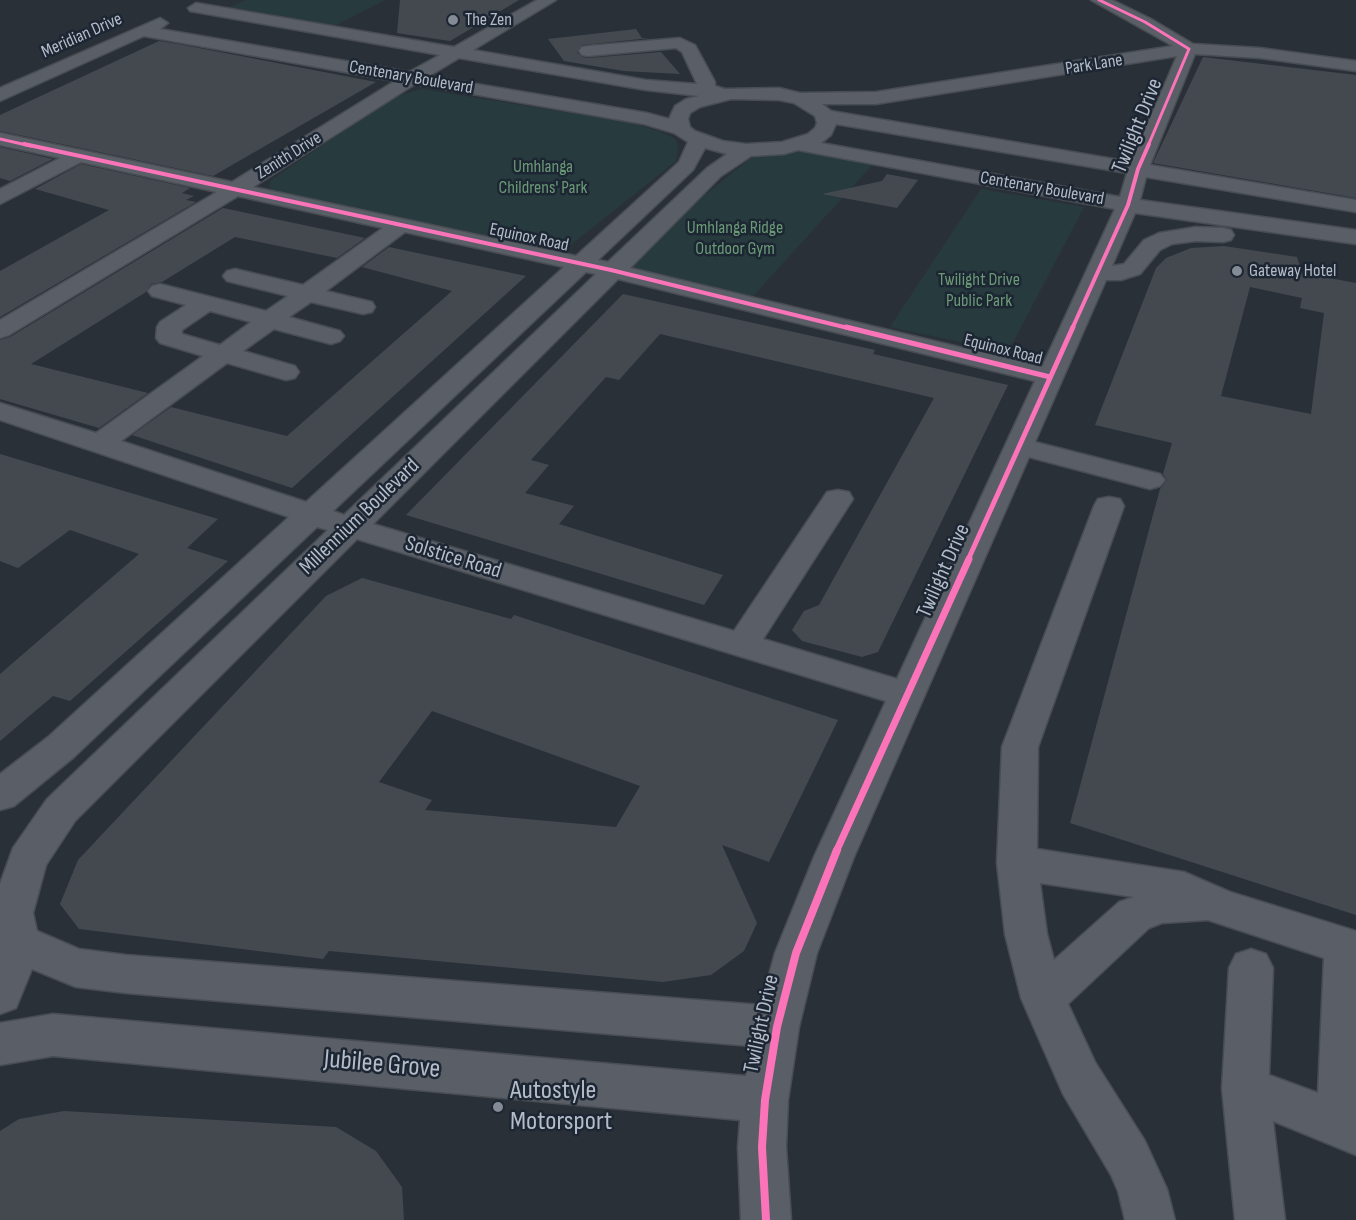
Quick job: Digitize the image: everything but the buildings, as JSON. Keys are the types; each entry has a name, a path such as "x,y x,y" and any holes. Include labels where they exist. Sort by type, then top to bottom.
{"street":[{"name":"Meridian Drive","path":"0,95 214,0"},
{"name":"Zenith Drive","path":"0,330 236,189 412,78 548,0"},
{"path":"1099,0 1145,22 1189,49"},
{"name":"Centenary Boulevard","path":"185,12 460,52 646,85 730,93"},
{"name":"Centenary Boulevard","path":"141,31 647,119 720,147 766,151 801,145 1128,205 1352,237"},
{"path":"588,51 680,43 689,49 706,82 705,91"},
{"name":"Park Lane","path":"800,99 851,99 903,95 1189,49 1260,53 1356,66"},
{"name":"Twilight Drive","path":"766,1220 762,1147 765,1100 777,1027 796,954 826,878 1128,205 1138,169 1189,49"},
{"path":"730,93 754,92 800,99 824,114 827,123 824,131 801,145"},
{"name":"Millennium Boulevard","path":"0,795 61,747 686,166 693,156 689,135 678,119 682,110 693,103 730,93"},
{"name":"Park Lane","path":"824,114 903,95"},
{"path":"877,102 874,112 890,126"},
{"name":"Centenary Boulevard","path":"824,114 1356,206"},
{"name":"Equinox Road","path":"0,139 611,270 1050,377"},
{"name":"Millennium Boulevard","path":"0,994 13,961 10,913 27,860 61,810 611,270 714,172 746,150"},
{"path":"0,198 78,156"},
{"path":"99,444 401,225"},
{"path":"1098,273 1121,273 1132,269 1152,245 1180,235 1236,236 1312,246 1328,245 1352,237"},
{"path":"235,276 363,307"},
{"path":"160,291 331,336"},
{"path":"206,303 169,327 169,338 286,372"},
{"name":"Solstice Road","path":"0,411 350,527 908,695"},
{"path":"1019,446 1150,480"},
{"path":"742,645 838,499"},
{"path":"1109,506 1020,747 1017,863 1026,934 1043,998 1080,1078 1128,1158 1142,1189 1150,1220"},
{"path":"1017,863 1162,884 1200,895 1219,906 1351,948 1348,1128 1245,1088"},
{"path":"1043,998 1098,945 1134,915 1175,903 1219,906"},
{"path":"10,913 76,968 777,1027"},
{"path":"1251,968 1245,1088 1260,1220"},
{"name":"Jubilee Grove","path":"0,1044 53,1035 765,1100"}],"green space":[{"path":"246,0 385,0 334,26 230,7"},
{"name":"Umhlanga Childrens' Park","path":"422,89 633,123 676,139 678,149 676,161 563,251 273,191 269,186 271,180 394,97"},
{"name":"Umhlanga Ridge Outdoor Gym","path":"797,150 873,164 753,296 611,270 751,158"},
{"name":"Twilight Drive Public Park","path":"981,189 1084,207 1008,352 890,327"}],"cycle path":[{"path":"766,1220 762,1147 765,1100 777,1027 796,953 834,857 1128,205 1138,169 1189,49 1145,22 1099,0"},
{"path":"0,139 611,270 1050,377"}],"place":[{"name":"The Zen","path":"453,20"},
{"name":"Gateway Hotel","path":"1237,271"},
{"name":"Autostyle Motorsport","path":"498,1107"}]}
